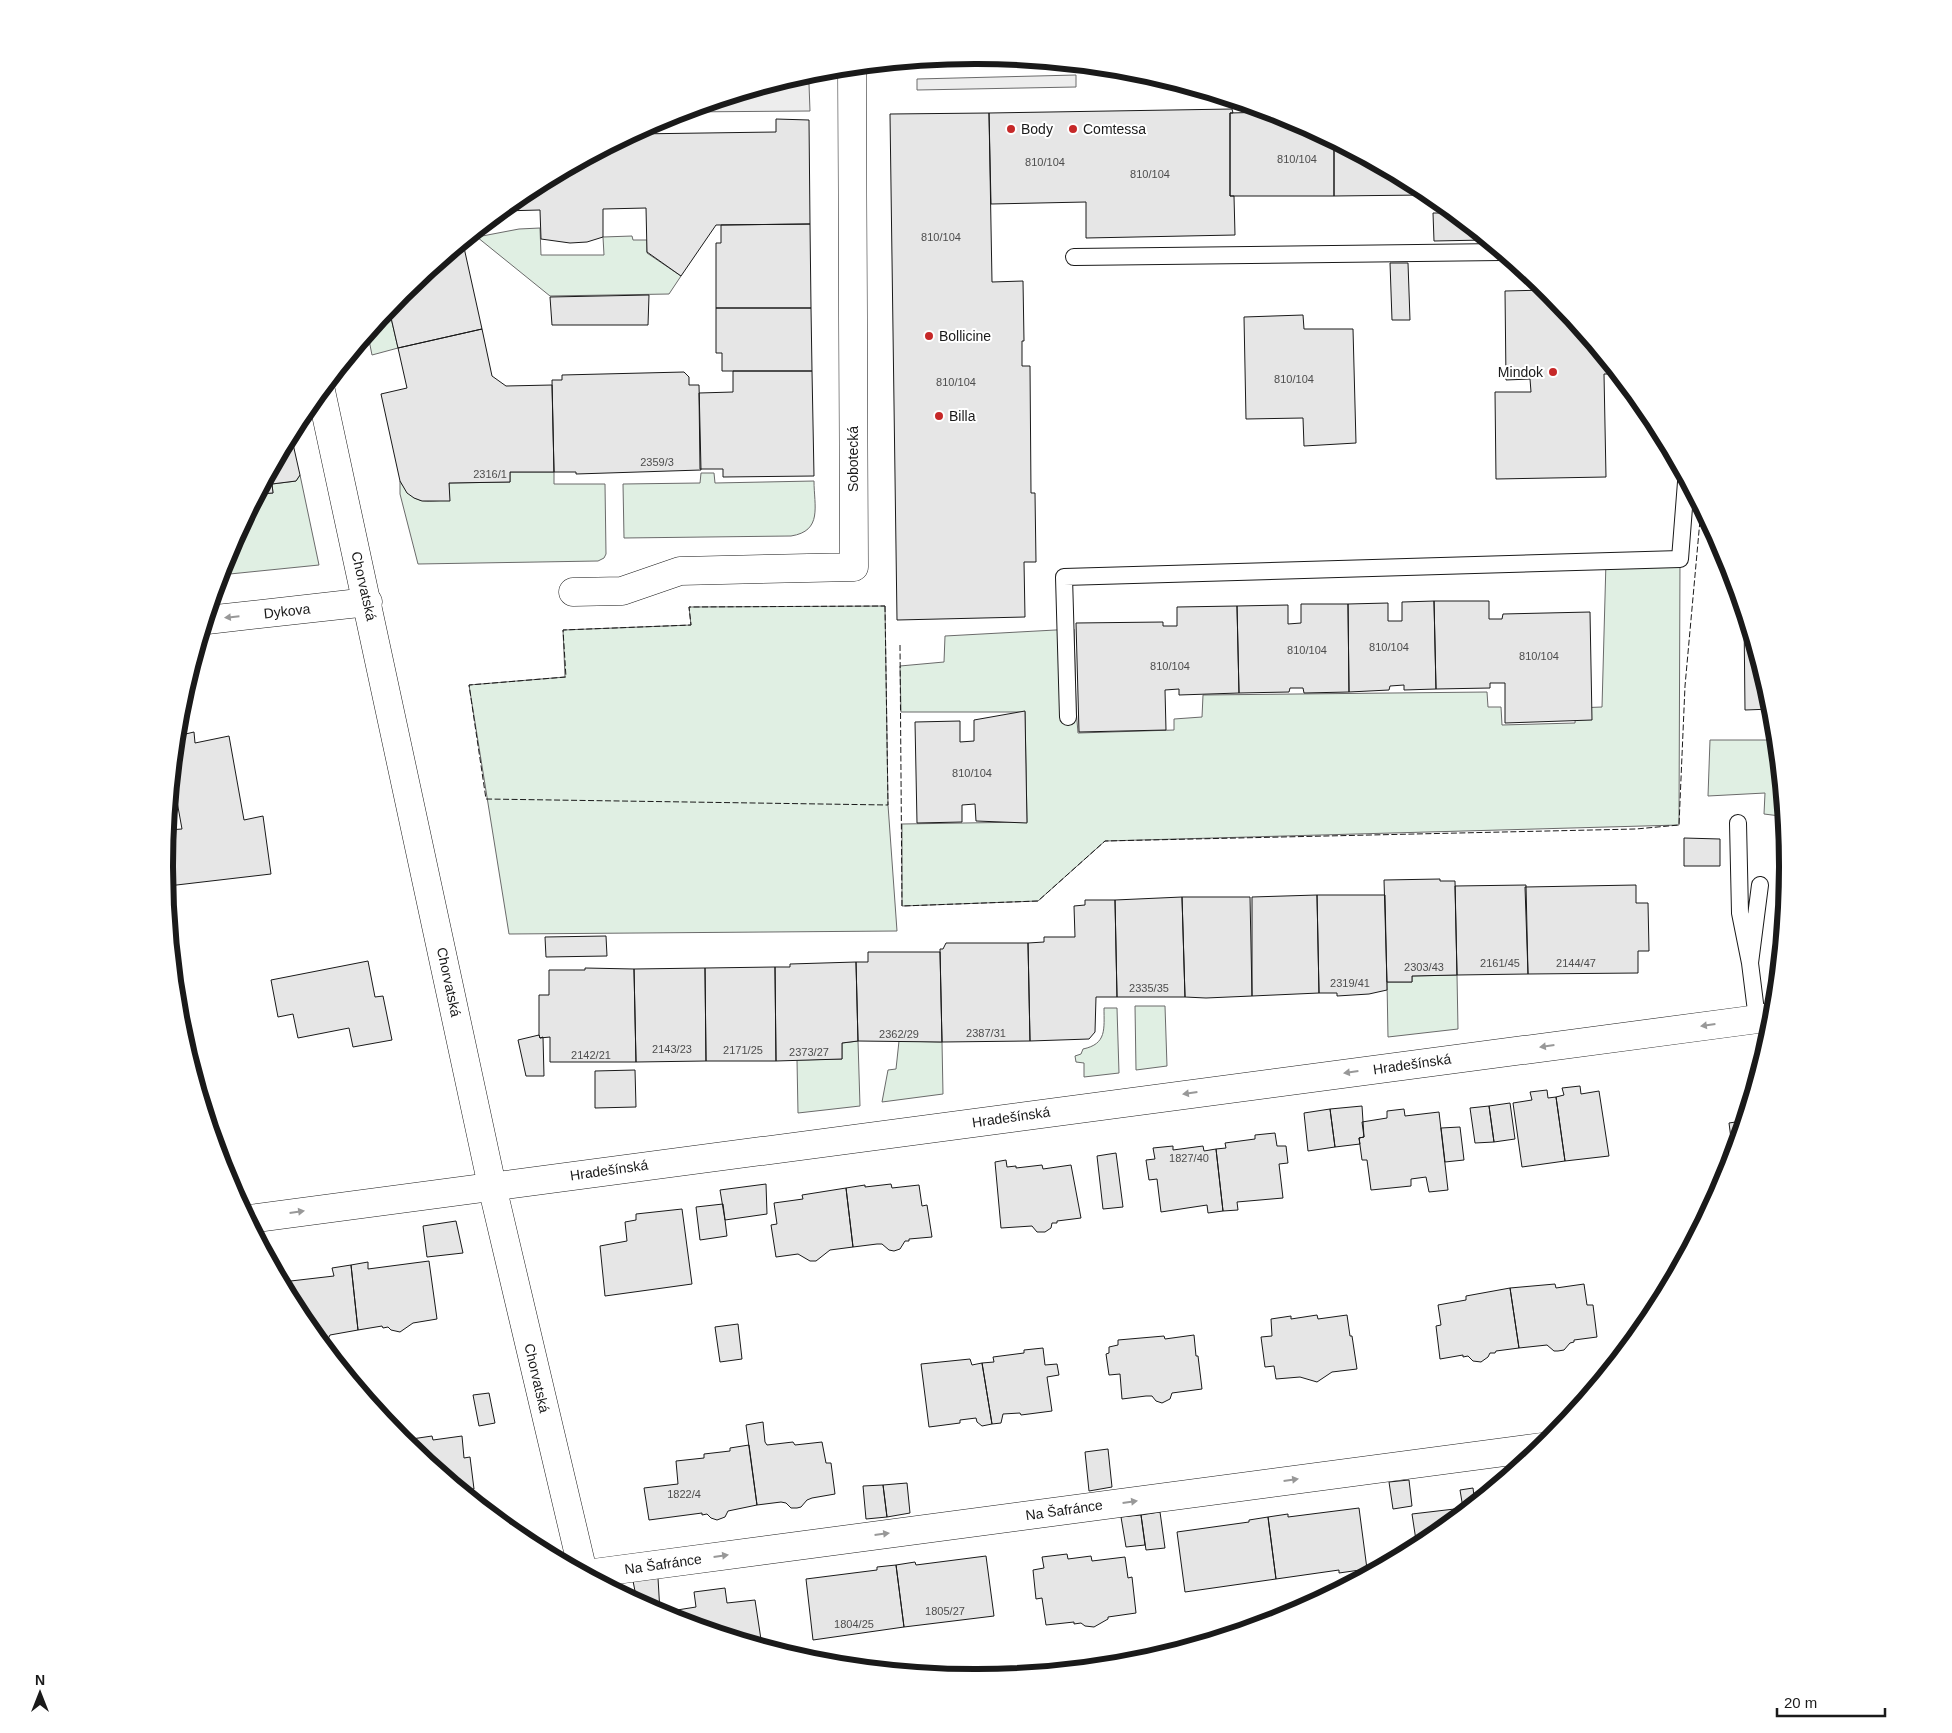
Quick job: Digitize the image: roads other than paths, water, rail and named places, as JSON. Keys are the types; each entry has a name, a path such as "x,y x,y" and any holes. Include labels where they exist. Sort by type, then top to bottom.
{"street":[{"name":"Sobotecká","path":"573,592 622,591 680,571 854,567 852,74"},
{"name":"Chorvatská","path":"323,401 368,602 492,1186 581,1565"},
{"name":"Dykova","path":"213,619 368,602"},
{"name":"Hradešínská","path":"254,1218 1764,1018"},
{"name":"Na Šafránce","path":"596,1573 1528,1449"}],"lane":[{"path":"1074,257 1492,252"},
{"path":"1068,718 1064,578 1680,559 1685,491"},
{"path":"1738,823 1740,913 1750,963 1764,1015"},
{"path":"1750,963 1760,885"}],"place":[{"name":"Body","path":"1011,129"},
{"name":"Comtessa","path":"1073,129"},
{"name":"Bollicine","path":"929,336"},
{"name":"Mindok","path":"1553,372"},
{"name":"Billa","path":"939,416"}]}
